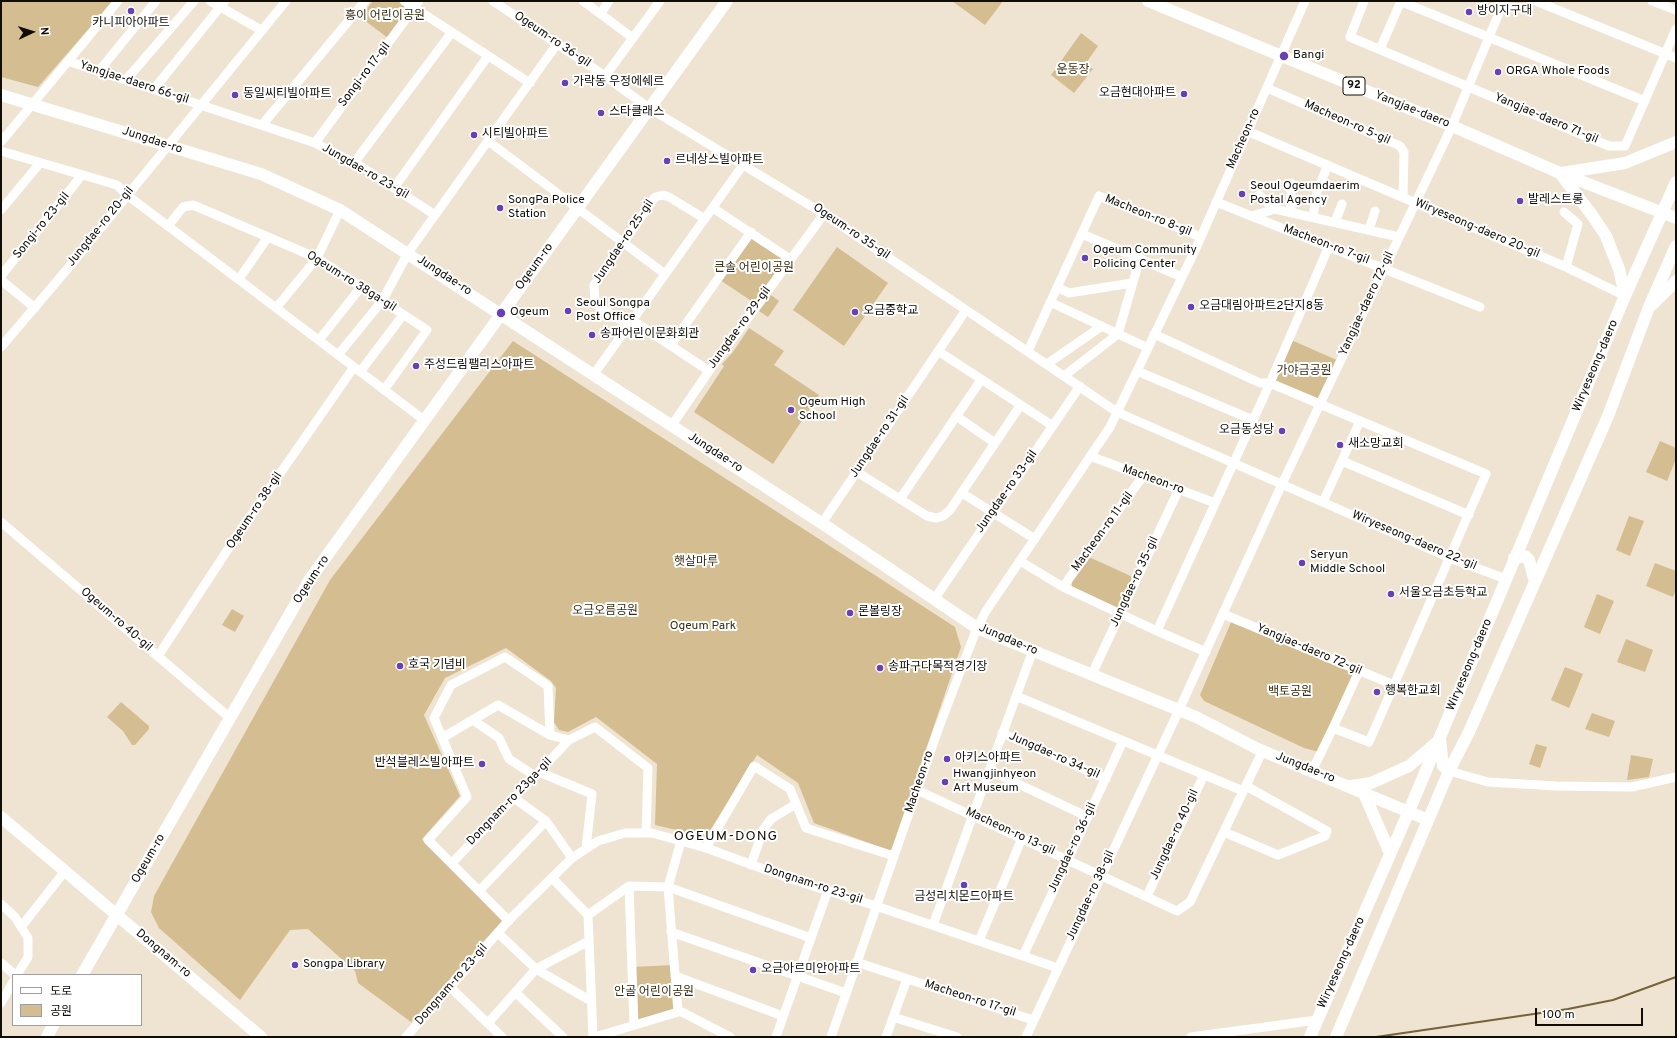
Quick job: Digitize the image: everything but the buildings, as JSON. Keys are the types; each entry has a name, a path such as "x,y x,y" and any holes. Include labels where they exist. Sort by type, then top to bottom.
{"main road":[{"name":"Ogeum-ro","path":"83,974 310,579 424,420 502,315 727,1"},
{"name":"Yangjae-daero","path":"1148,1 1281,57 1452,126 1560,173 1676,218"},
{"name":"Jungdae-ro","path":"1,95 261,174 340,210 822,523 935,598 977,628 1179,710 1263,750 1363,791 1428,820"},
{"path":"1625,296 1618,269 1606,236 1560,173 1625,163 1676,142"},
{"name":"Wiryeseong-daero","path":"1310,1037 1409,811 1625,296 1676,182"},
{"name":"Wiryeseong-daero","path":"1336,1037 1449,771 1463,744 1608,416 1649,307 1676,246"},
{"path":"1649,307 1676,281"},
{"path":"1514,558 1525,556 1530,560 1535,582"},
{"path":"1441,736 1451,747 1463,744"},
{"path":"1441,736 1442,766 1449,771"},
{"path":"1350,786 1371,783 1409,766 1441,736"},
{"path":"1363,791 1390,853"},
{"name":"Dongnam-ro","path":"1,817 259,1036"}],"street":[{"path":"1,142 118,1"},
{"path":"99,71 156,1"},
{"path":"126,80 194,1"},
{"path":"210,1 223,4 261,30"},
{"name":"Yangjae-daero 66-gil","path":"168,146 286,1"},
{"path":"262,125 365,1"},
{"path":"404,1 417,5 452,32 530,83"},
{"path":"583,1 633,38"},
{"path":"601,13 609,1"},
{"path":"605,76 660,1"},
{"name":"Macheon-ro","path":"831,1037 917,790 977,628 986,612 1110,428 1201,237 1305,1"},
{"name":"Yangjae-daero 71-gil","path":"1364,1 1350,37 1609,146 1625,146 1645,101"},
{"path":"1380,49 1401,1 1645,101 1676,29"},
{"path":"1452,126 1504,1"},
{"path":"1536,1 1676,58"},
{"path":"1652,1 1676,10"},
{"name":"Ogeum-ro 36-gil","path":"498,2 649,108"},
{"path":"154,89 223,4"},
{"name":"Songi-ro 17-gil","path":"315,143 417,5"},
{"path":"354,163 452,32"},
{"path":"338,355 382,301 408,253 557,44"},
{"path":"394,188 488,56"},
{"name":"Yangjae-daero 66-gil","path":"68,62 201,104"},
{"name":"Macheon-ro 5-gil","path":"1267,88 1400,146 1404,152 1402,197"},
{"name":"Jungdae-ro 23-gil","path":"201,104 315,143 354,163 435,215"},
{"name":"Ogeum-ro 35-gil","path":"649,108 824,214 1117,412"},
{"name":"Yangjae-daero 72-gil","path":"1179,710 1282,484 1321,405 1398,237 1452,126"},
{"name":"Wiryeseong-daero 20-gil","path":"1247,131 1566,267 1625,296"},
{"path":"488,141 665,274"},
{"name":"Jungdae-ro 20-gil","path":"1,347 35,308 168,146"},
{"path":"1,152 117,185 127,195 424,420"},
{"path":"1,210 40,163"},
{"path":"594,374 743,165"},
{"path":"1313,217 1317,191 1328,165"},
{"name":"Songi-ro 23-gil","path":"1,276 82,175"},
{"path":"1291,183 1291,212"},
{"name":"Jungdae-ro 25-gil","path":"705,219 669,197 663,195 655,197 622,242 594,285 593,296 595,304 671,345 709,371"},
{"path":"1259,195 1275,209"},
{"name":"Macheon-ro 8-gil","path":"1028,351 1099,196 1201,237"},
{"name":"Macheon-ro 7-gil","path":"1216,202 1384,267 1480,307"},
{"path":"1335,222 1342,204"},
{"name":"Ogeum-ro 38ga-gil","path":"168,226 183,207 193,205 317,258 427,330 384,390"},
{"path":"713,208 790,259"},
{"path":"1252,216 1275,209 1398,237"},
{"path":"276,308 317,258 340,210"},
{"path":"1369,230 1375,211"},
{"path":"1564,212 1578,224 1566,267"},
{"name":"Jungdae-ro 29-gil","path":"672,425 709,371 824,214"},
{"path":"671,345 751,232"},
{"path":"1082,234 1182,277"},
{"path":"239,280 268,237"},
{"path":"1157,632 1270,383 1329,246"},
{"path":"1064,376 1118,334 1140,258"},
{"path":"1,280 35,308"},
{"path":"1057,287 1069,293 1132,283"},
{"path":"319,340 361,287"},
{"path":"1050,302 1148,348"},
{"name":"Jungdae-ro 31-gil","path":"822,523 966,310"},
{"name":"Ogeum-ro 38-gil","path":"158,656 236,537 357,369 403,315"},
{"path":"1047,364 1102,326"},
{"path":"1154,334 1260,382 1270,383 1486,474 1369,742 1333,728"},
{"path":"938,351 1020,406 1053,426"},
{"path":"1137,371 1253,420"},
{"path":"900,499 981,380"},
{"name":"Jungdae-ro 33-gil","path":"935,598 1080,386"},
{"path":"857,472 927,516 936,518 943,516 950,510 962,493 1020,406"},
{"name":"Wiryeseong-daero 22-gil","path":"1117,412 1450,558 1506,579"},
{"path":"956,416 996,443"},
{"path":"1323,502 1360,421"},
{"name":"Macheon-ro","path":"1090,456 1215,503"},
{"path":"1342,461 1469,515"},
{"name":"Macheon-ro 11-gil","path":"1063,587 1143,476"},
{"name":"Jungdae-ro 35-gil","path":"1092,674 1178,489"},
{"path":"962,493 1035,539"},
{"name":"Ogeum-ro 40-gil","path":"1,522 230,718"},
{"path":"1020,561 1063,587 1157,632 1206,652"},
{"name":"Yangjae-daero 72-gil","path":"1223,614 1394,685"},
{"name":"Jungdae-ro 34-gil","path":"932,925 1033,650"},
{"path":"508,921 428,840 467,797 434,718 451,685 506,657 548,686 550,735"},
{"path":"1312,771 1359,670"},
{"path":"1016,696 1204,775 1245,789 1327,831 1325,836 1278,855 1224,832"},
{"path":"442,738 498,705 550,735 569,740"},
{"name":"Jungdae-ro 38-gil","path":"1026,1037 1179,710"},
{"path":"473,720 499,738 510,759 537,774 592,794 586,848"},
{"name":"Dongnam-ro 23ga-gil","path":"452,863 569,740 595,727 648,768 646,833"},
{"name":"Jungdae-ro 34-gil","path":"1002,733 1106,779"},
{"name":"Jungdae-ro 36-gil","path":"1023,956 1124,741"},
{"name":"Jungdae-ro 40-gil","path":"1102,874 1177,910 1190,902 1263,750"},
{"path":"706,848 754,766 790,789 806,828 894,856"},
{"path":"989,770 1088,817"},
{"path":"1449,771 1488,782 1556,786 1632,787 1676,777"},
{"name":"Jungdae-ro 40-gil","path":"1147,896 1204,775"},
{"name":"Macheon-ro 13-gil","path":"917,790 1102,874"},
{"path":"514,798 546,821 572,858"},
{"name":"Dongnam-ro 23-gil","path":"751,865 762,830 771,819 796,804"},
{"path":"479,891 546,821"},
{"name":"Dongnam-ro 23-gil","path":"406,1037 508,921 572,858 598,841 625,833 646,833 706,848 751,865 1058,968"},
{"path":"979,941 1022,838"},
{"path":"678,1011 668,887 681,841"},
{"path":"21,927 64,871"},
{"path":"552,878 588,915 594,1037 678,1011 730,1037"},
{"path":"628,886 634,1025"},
{"path":"588,915 628,886 668,887 811,938"},
{"path":"776,1037 828,890"},
{"path":"1,904 15,917 28,938 28,957 17,974"},
{"name":"Dongnam-ro 23-gil","path":"498,932 536,969 592,1001"},
{"path":"672,932 846,993"},
{"path":"488,1023 536,969 589,941"},
{"name":"Macheon-ro 17-gil","path":"856,962 1033,1020"},
{"path":"1,963 15,974"},
{"path":"675,976 783,1016"},
{"path":"886,1037 907,979"},
{"path":"1,1003 12,984"},
{"path":"450,987 502,1037"},
{"path":"515,992 563,1037"},
{"path":"893,1017 957,1037"},
{"path":"1191,1037 1317,1020"}],"green space":[{"path":"1,1 113,1 38,87 1,77"},
{"name":"흥이 어린이공원","path":"373,1 399,1 411,9 388,38 360,17"},
{"path":"952,1 1003,1 985,25"},
{"name":"운동장","path":"1081,33 1098,46 1086,63 1093,69 1074,93 1051,75"},
{"name":"큰솔 어린이공원","path":"750,235 787,260 756,304 720,280"},
{"path":"837,247 888,283 844,346 793,310"},
{"path":"771,295 779,301 768,317 759,311"},
{"path":"749,328 784,351 774,365 819,395 773,464 694,412 724,366 722,364 733,352"},
{"name":"가야금공원","path":"1289,339 1339,361 1321,405 1270,383"},
{"name":"Ogeum Park","path":"513,341 955,627 961,647 891,851 814,823 798,783 757,755 706,837 655,825 657,764 596,717 568,732 559,730 554,722 556,688 551,681 506,648 445,678 424,715 460,796 422,839 502,921 411,1022 358,983 355,971 308,929 290,930 240,1000 159,928 151,912 154,896 330,580"},
{"path":"1660,441 1676,448 1676,459 1667,481 1646,472"},
{"path":"1629,516 1644,521 1630,556 1616,550"},
{"path":"1089,557 1135,578 1120,611 1072,588 1072,580"},
{"path":"1655,563 1676,571 1676,589 1673,597 1646,586"},
{"path":"1597,594 1614,601 1600,634 1584,627"},
{"path":"232,609 244,616 235,632 222,625"},
{"name":"백토공원","path":"1232,620 1355,672 1319,752 1304,748 1204,701 1200,695"},
{"path":"1626,639 1653,650 1645,672 1617,662"},
{"path":"1565,667 1583,674 1569,708 1551,700"},
{"path":"121,702 149,726 149,729 135,745 132,745 123,731 107,717"},
{"path":"1592,713 1615,721 1609,737 1585,729"},
{"path":"1536,744 1547,747 1540,768 1529,764"},
{"path":"1631,755 1653,759 1649,777 1627,780"},
{"name":"안골 어린이공원","path":"674,965 678,1010 634,1025 632,967"}],"waterway":[{"path":"1376,1037 1568,1009 1613,1000 1676,977"}],"place":[{"name":"카니피아아파트","path":"131,11"},
{"name":"방이지구대","path":"1469,12"},
{"name":"Bangi","path":"1284,56"},
{"name":"ORGA Whole Foods","path":"1498,72"},
{"name":"가락동 우정에쉐르","path":"565,83"},
{"name":"오금현대아파트","path":"1184,94"},
{"name":"동일씨티빌아파트","path":"235,95"},
{"name":"스타클래스","path":"601,113"},
{"name":"시티빌아파트","path":"474,135"},
{"name":"르네상스빌아파트","path":"667,161"},
{"name":"Seoul Ogeumdaerim Postal Agency","path":"1242,194"},
{"name":"발레스트롱","path":"1520,201"},
{"name":"SongPa Police Station","path":"500,208"},
{"name":"Ogeum Community Policing Center","path":"1085,258"},
{"name":"오금대림아파트2단지8동","path":"1191,307"},
{"name":"Seoul Songpa Post Office","path":"568,311"},
{"name":"오금중학교","path":"855,312"},
{"name":"Ogeum","path":"501,313"},
{"name":"송파어린이문화회관","path":"592,335"},
{"name":"주성드림팰리스아파트","path":"416,366"},
{"name":"Ogeum High School","path":"791,410"},
{"name":"오금동성당","path":"1282,431"},
{"name":"새소망교회","path":"1340,445"},
{"name":"Seryun Middle School","path":"1302,563"},
{"name":"서울오금초등학교","path":"1391,594"},
{"name":"론볼링장","path":"850,613"},
{"name":"호국 기념비","path":"400,666"},
{"name":"송파구다목적경기장","path":"880,668"},
{"name":"행복한교회","path":"1377,692"},
{"name":"아키스아파트","path":"947,759"},
{"name":"반석블레스빌아파트","path":"482,764"},
{"name":"Hwangjinhyeon Art Museum","path":"945,782"},
{"name":"금성리치몬드아파트","path":"964,885"},
{"name":"Songpa Library","path":"295,965"},
{"name":"오금아르미안아파트","path":"753,970"}],"district":[{"name":"OGEUM-DONG","path":"726,837"}],"park label":[{"name":"햇살마루","path":"696,563"},
{"name":"오금오름공원","path":"605,612"}]}
